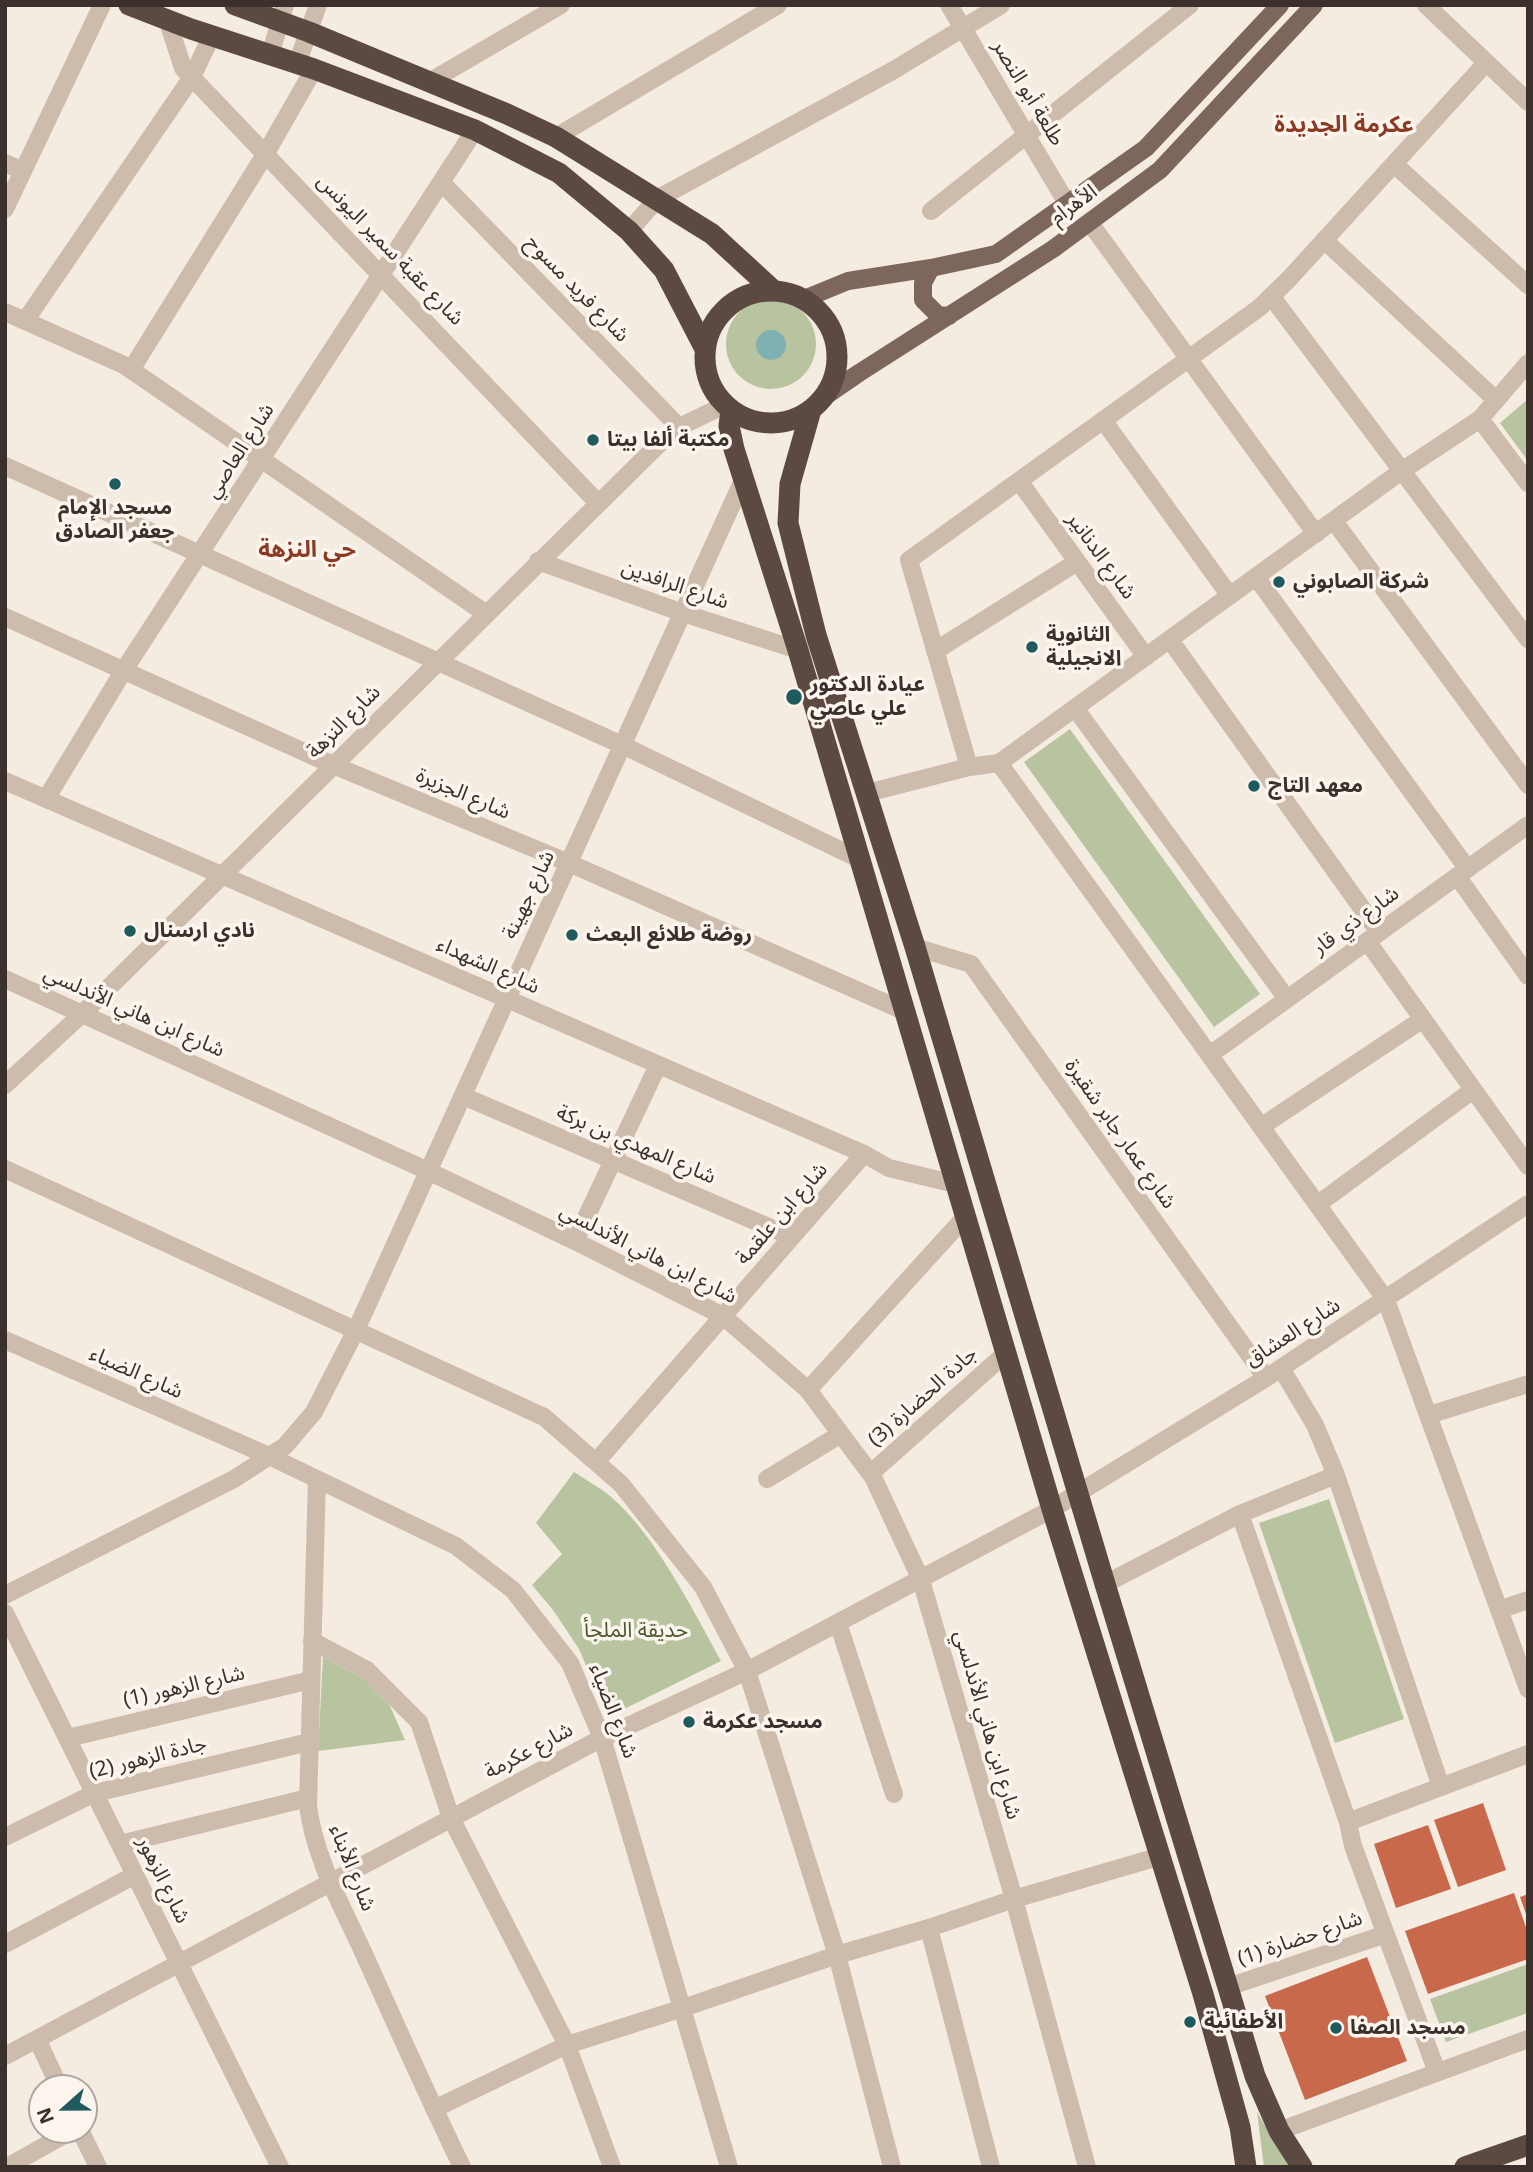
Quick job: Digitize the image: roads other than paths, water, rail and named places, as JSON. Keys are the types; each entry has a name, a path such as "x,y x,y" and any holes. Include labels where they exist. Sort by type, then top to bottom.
{"highway":[{"path":"129,5 212,36 305,66 475,130 559,173 629,230 664,270 705,349"},
{"path":"235,5 283,13 309,32 556,137 712,234 774,291"},
{"path":"818,404 793,420 771,424 750,420 728,407 713,388 706,369 705,349 713,325 728,306 750,294 774,291 804,299 825,318 836,344 836,372 818,404 790,484 788,523 816,635 915,947 1255,2076 1279,2131 1303,2167"},
{"path":"728,407 729,426 744,478 798,650 1005,1354 1203,1994 1240,2127 1247,2167"},
{"path":"1465,2167 1528,2145"}],"main road":[{"name":"الأهرام","path":"804,299 848,281 931,268 996,254 1146,148 1280,5"},
{"name":"الأهرام","path":"818,404 859,373 1090,223 1160,170 1314,5"},
{"path":"931,268 923,283 923,300 938,315 949,316"}],"street":[{"path":"5,209 102,5"},
{"path":"131,370 266,153 305,66 309,32 318,5"},
{"path":"429,82 561,5"},
{"path":"556,137 778,5"},
{"name":"طلعة أبو النصر","path":"949,5 1068,205"},
{"path":"629,230 657,199 894,70 1001,5"},
{"path":"931,211 1191,5"},
{"path":"1426,5 1528,102"},
{"path":"271,55 283,13"},
{"name":"شارع عقبة سمير اليونس","path":"167,19 183,68 598,503"},
{"path":"25,321 192,77 212,36"},
{"path":"969,767 909,560 1259,308 1486,63"},
{"name":"شارع العاصي","path":"46,799 124,670 475,130"},
{"path":"5,163 23,171"},
{"path":"1394,164 1528,285"},
{"name":"شارع فريد مسوح","path":"442,183 679,427"},
{"path":"1090,223 1316,534"},
{"path":"1324,240 1495,399"},
{"path":"1271,296 1528,639"},
{"path":"5,313 131,370 485,613"},
{"path":"867,793 969,767 999,763 1403,470 1480,419 1528,363"},
{"name":"شارع النزهة","path":"5,1085 82,1014 485,613 679,427 728,407"},
{"path":"1480,419 1528,483"},
{"path":"1103,420 1230,596"},
{"path":"5,466 438,660 859,859"},
{"name":"شارع جهينة","path":"5,1595 234,1479 285,1446 314,1412 356,1330 744,478"},
{"name":"شارع الدنانير","path":"1018,481 1146,657"},
{"path":"1334,521 1528,785"},
{"name":"شارع الرافدين","path":"538,561 682,613 798,650"},
{"path":"935,651 1077,562"},
{"path":"1256,577 1462,872 1528,976"},
{"name":"شارع الجزيرة","path":"5,617 333,765 569,863 904,1011"},
{"path":"1170,639 1373,936 1423,1019 1528,1166"},
{"path":"1075,708 1287,999"},
{"path":"999,763 1386,1300 1528,1689"},
{"name":"شارع الشهداء","path":"5,781 864,1154 890,1168 955,1184"},
{"name":"شارع ذي قار","path":"1211,1054 1528,825"},
{"name":"شارع عمار جابر شقيرة","path":"915,947 971,964 1266,1378"},
{"name":"شارع ابن هاني الأندلسي","path":"5,979 428,1171 723,1316 808,1390 871,1473 921,1580 1014,1899 1087,2164"},
{"path":"1262,1126 1423,1019"},
{"path":"575,1241 658,1065"},
{"path":"1318,1204 1474,1090"},
{"name":"شارع المهدي بن بركة","path":"463,1096 792,1237"},
{"name":"شارع ابن علقمة","path":"596,1462 864,1154"},
{"path":"5,1169 544,1417 621,1484 703,1587 747,1671 837,1955 892,2167"},
{"name":"شارع العشاق","path":"1078,1493 1266,1378 1526,1212"},
{"path":"808,1390 965,1217"},
{"name":"شارع الضياء","path":"5,1340 269,1457 456,1546 513,1590 570,1663 602,1738 729,2167"},
{"name":"جادة الحضارة (3)","path":"871,1473 1005,1354"},
{"path":"1281,1368 1315,1425 1336,1475 1441,1787"},
{"path":"1429,1415 1528,1384"},
{"path":"767,1479 841,1434"},
{"path":"1105,1584 1240,1514 1336,1475"},
{"name":"شارع الأبناء","path":"317,1479 308,1798 311,1830 331,1882 463,2167"},
{"name":"شارع عكرمة","path":"5,2056 602,1738 747,1671 921,1580 1078,1493"},
{"path":"1240,1514 1348,1822 1353,1846 1437,2072"},
{"path":"1499,1610 1528,1600"},
{"name":"شارع الزهور","path":"5,1613 280,2167"},
{"path":"838,1623 894,1794"},
{"path":"313,1641 367,1670 419,1722 451,1818 567,2045 612,2167"},
{"name":"شارع الزهور (1)","path":"68,1738 311,1680"},
{"name":"جادة الزهور (2)","path":"5,1838 95,1793 309,1742"},
{"path":"1348,1822 1528,1755"},
{"path":"120,1844 308,1798"},
{"path":"434,2109 567,2045 837,1955 1161,1856"},
{"path":"5,1944 135,1875"},
{"path":"929,1928 991,2167"},
{"name":"شارع حضارة (1)","path":"1228,1987 1386,1934"},
{"path":"37,2039 53,2074"},
{"path":"1279,2131 1528,2039"},
{"path":"7,2167 48,2144"},
{"path":"87,2144 98,2167"}],"water":[{"path":"771,330 782,334 786,345 782,356 771,360 760,356 756,345 760,334"}],"place":[{"name":"مكتبة ألفا بيتا","path":"593,440"},
{"name":"مسجد الإمام جعفر الصادق","path":"115,484"},
{"name":"شركة الصابوني","path":"1279,582"},
{"name":"الثانوية الانجيلية","path":"1032,647"},
{"name":"عيادة الدكتور علي عاصي","path":"794,697"},
{"name":"معهد التاج","path":"1254,786"},
{"name":"نادي ارسنال","path":"130,931"},
{"name":"روضة طلائع البعث","path":"572,935"},
{"name":"مسجد عكرمة","path":"689,1722"},
{"name":"الأطفائية","path":"1190,2022"},
{"name":"مسجد الصفا","path":"1336,2028"}],"district":[{"name":"عكرمة الجديدة","path":"1344,125"},
{"name":"حي النزهة","path":"307,550"}],"park label":[{"name":"حديقة الملجأ","path":"636,1631"}]}
